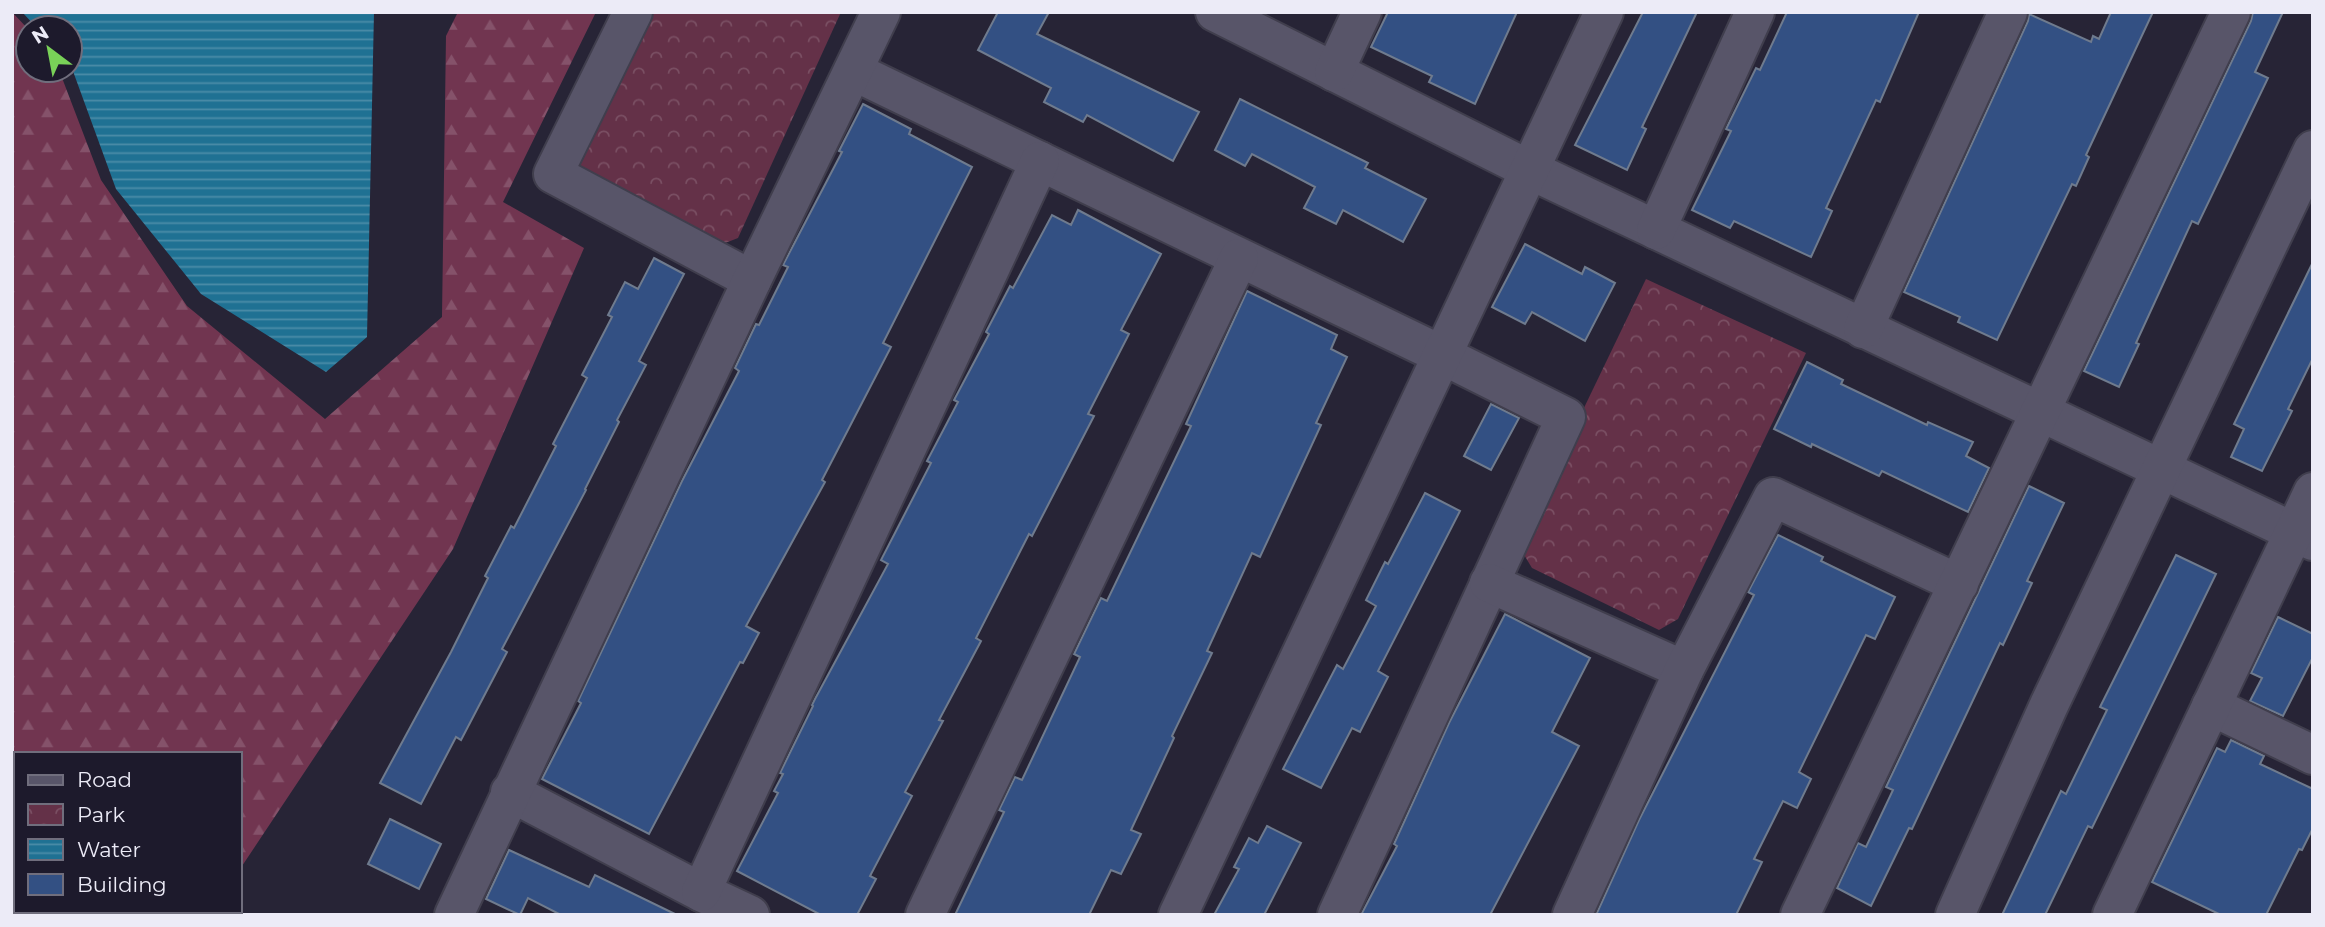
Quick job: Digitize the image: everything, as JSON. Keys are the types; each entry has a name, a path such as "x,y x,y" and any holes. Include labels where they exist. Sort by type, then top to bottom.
{"street":[{"path":"633,12 552,174 752,280"},
{"path":"454,915 881,12"},
{"path":"1214,12 1530,170 2304,537"},
{"path":"1334,72 1362,12"},
{"path":"1178,915 1604,12"},
{"path":"1657,230 1755,12"},
{"path":"1863,329 2008,12"},
{"path":"1800,915 2231,12"},
{"path":"853,71 1566,417 1337,915"},
{"path":"1955,915 2049,705 2313,150"},
{"path":"701,892 1040,161"},
{"path":"925,915 1239,258"},
{"path":"2112,915 2211,706 2304,537 2313,492"},
{"path":"1572,915 1684,670 1773,497 1959,584"},
{"path":"1489,583 1684,670"},
{"path":"2211,706 2313,755"},
{"path":"510,792 750,915"}],"green space":[{"path":"12,12 14,84 64,84 101,180 187,306 325,419 442,317 446,36 458,12 596,12 503,202 584,248 453,549 242,866 242,752 14,752 14,913 210,913 12,915"},
{"path":"645,12 841,12 738,238 720,245 584,178 574,151"},
{"path":"1646,279 1806,353 1678,619 1659,630 1532,568 1518,545"}],"water":[{"path":"22,12 374,12 367,337 326,372 201,294 116,189 78,84 84,84 84,14"}],"building":[{"path":"998,12 1049,12 1037,34 1199,112 1173,161 1087,115 1083,122 1044,102 1051,88 978,50"},
{"path":"1388,12 1517,12 1475,104 1429,82 1432,76 1371,47"},
{"path":"1643,12 1697,12 1642,127 1646,129 1627,170 1575,145"},
{"path":"1787,12 1919,12 1880,102 1876,100 1826,208 1832,211 1811,257 1734,221 1730,228 1692,210 1731,131 1726,129 1756,68 1760,70"},
{"path":"2111,12 2153,12 2086,155 2089,157 2076,186 2072,184 1997,340 1958,322 1960,317 1904,292 2029,14 2091,42 2093,36 2099,39"},
{"path":"2253,12 2283,12 2255,72 2268,78 2198,224 2192,221 2136,343 2139,344 2119,387 2084,371"},
{"path":"1240,99 1368,163 1365,168 1426,199 1403,242 1343,210 1336,224 1304,208 1315,187 1252,154 1245,166 1215,150"},
{"path":"863,104 911,129 909,134 972,167 883,343 891,347 822,480 825,482 746,626 759,633 743,663 740,662 649,834 542,779 581,703 578,701 682,481 739,371 735,368 756,324 759,325 788,267 783,265 842,152 839,151"},
{"path":"1078,210 1161,254 1121,330 1129,334 1088,414 1094,416 976,638 981,641 905,792 912,796 870,876 876,879 857,915 821,915 737,871 778,793 774,791 783,774 780,773 812,705 888,564 881,560 931,463 927,461 958,402 954,400 989,334 986,332 1052,215 1071,225"},
{"path":"1525,244 1582,274 1585,267 1615,283 1585,341 1532,312 1525,324 1492,307"},
{"path":"654,258 684,274 639,361 646,365 617,420 619,422 586,490 502,649 507,652 461,740 456,737 421,804 380,783 451,652 511,526 514,528 556,446 553,444 587,378 582,375 612,317 608,315 625,282 638,289"},
{"path":"2313,262 2313,358 2288,409 2292,411 2262,471 2231,457 2244,429 2234,424"},
{"path":"1247,291 1337,335 1331,349 1347,357 1316,423 1321,425 1260,557 1252,553 1207,651 1212,653 1131,830 1141,834 1121,874 1111,870 1089,915 955,915 1004,812 999,810 1015,777 1022,780 1080,657 1074,654 1101,598 1107,601 1191,426 1186,424"},
{"path":"1807,362 1843,380 1841,384 1927,425 1928,422 1973,442 1966,456 1989,468 1968,512 1882,471 1879,476 1774,429"},
{"path":"1491,404 1519,418 1491,470 1464,456"},
{"path":"2029,486 2064,503 2027,581 2032,583 2003,645 2000,643 1912,829 1909,828 1871,906 1837,888 1858,843 1866,847 1893,790 1886,787"},
{"path":"1425,493 1460,511 1378,671 1388,677 1360,732 1352,728 1321,788 1283,769 1337,665 1343,669 1376,606 1366,600"},
{"path":"1778,535 1823,557 1821,561 1895,597 1875,639 1866,635 1799,772 1811,779 1797,808 1783,801 1754,859 1762,862 1736,915 1596,915 1639,820 1754,595 1748,592"},
{"path":"2176,555 2216,574 2092,828 2088,826 2045,915 2002,915 2061,791 2066,794 2107,710 2100,707"},
{"path":"1505,614 1590,658 1552,732 1579,746 1490,915 1361,915 1397,846 1394,844 1449,723"},
{"path":"2278,617 2313,634 2313,657 2283,716 2250,701 2262,678 2251,673"},
{"path":"2231,740 2264,756 2260,764 2313,789 2313,828 2302,850 2299,849 2266,915 2221,915 2152,882 2217,748 2225,752"},
{"path":"390,819 441,844 419,889 368,864"},
{"path":"1267,826 1301,843 1264,915 1214,915 1239,869 1234,867 1249,838 1258,843"},
{"path":"509,850 589,887 595,875 677,915 561,915 528,898 520,915 486,899"}]}
